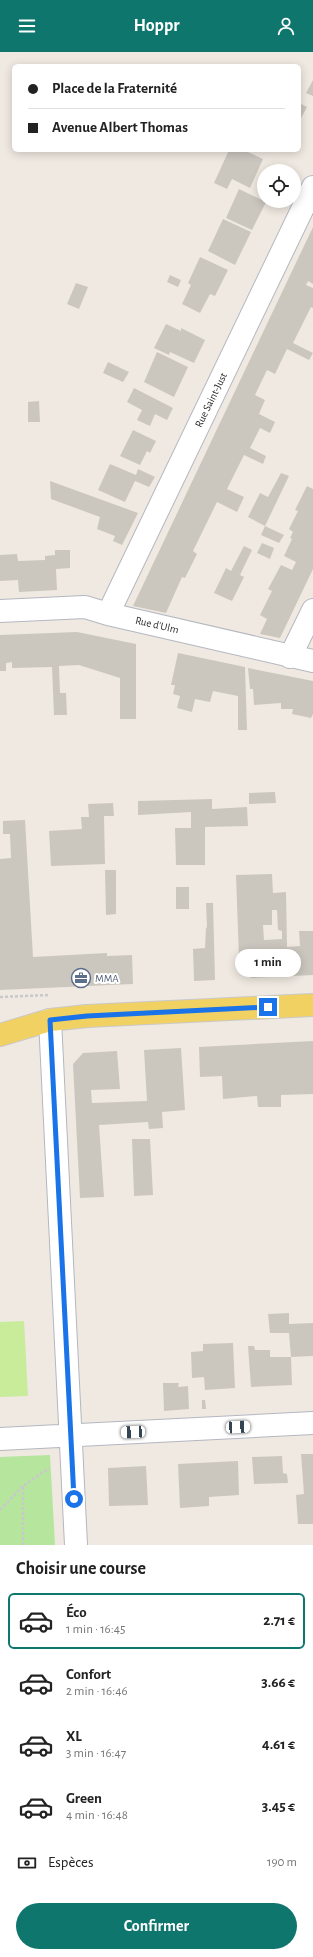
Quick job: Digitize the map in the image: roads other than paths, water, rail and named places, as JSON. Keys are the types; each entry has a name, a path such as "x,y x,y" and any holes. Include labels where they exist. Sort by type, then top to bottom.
{"main road":[{"path":"0,1035 50,1020 87,1016 313,1005"}],"street":[{"name":"Rue Saint-Just","path":"108,614 313,187"},
{"name":"Rue d'Ulm","path":"0,611 85,607 108,614 313,662"},
{"path":"290,657 313,610"},
{"path":"50,1020 76,1545"},
{"path":"0,1439 72,1444 313,1423"}],"place":[{"name":"MMA","path":"81,978"}]}
